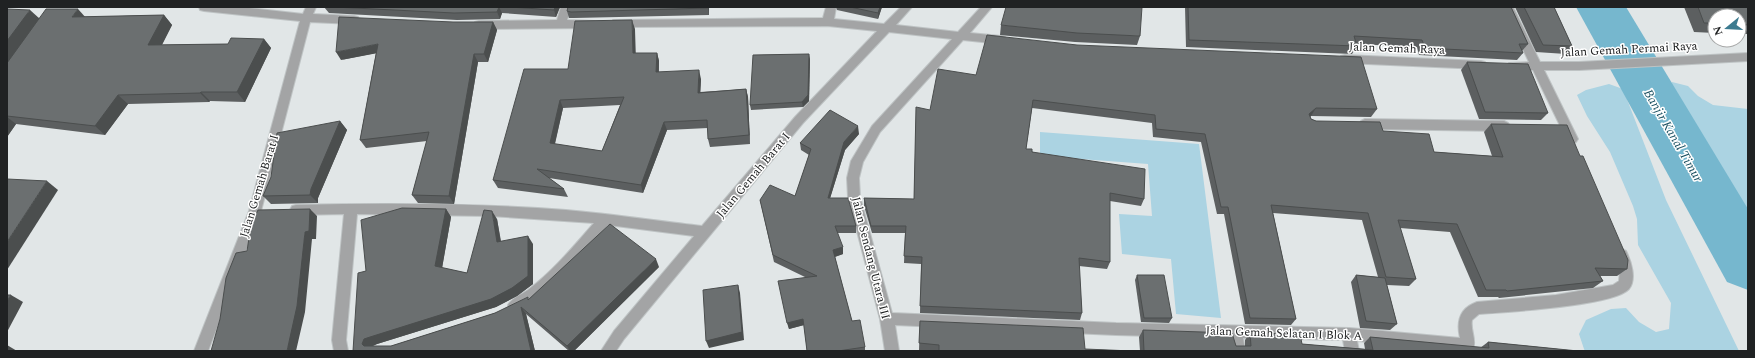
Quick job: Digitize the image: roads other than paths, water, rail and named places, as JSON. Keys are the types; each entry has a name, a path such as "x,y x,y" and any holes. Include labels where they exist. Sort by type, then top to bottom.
{"street":[{"path":"204,7 309,12 362,20"},
{"path":"561,24 566,7"},
{"path":"828,22 832,7"},
{"name":"Jalan Gemah Barat I","path":"608,351 619,335 798,120 907,7"},
{"name":"Jalan Sendang Utara III","path":"892,351 887,319 854,197 852,178 857,161 876,129 987,7"},
{"path":"1508,7 1576,148"},
{"name":"Jalan Gemah Barat I","path":"201,351 255,211 309,12"},
{"path":"472,25 828,22 1014,42"},
{"name":"Jalan Gemah Permai Raya","path":"1536,67 1748,56"},
{"name":"Jalan Gemah Raya","path":"1337,59 1488,65"},
{"path":"1504,66 1536,67"},
{"path":"1351,124 1519,127"},
{"path":"1551,127 1567,127"},
{"path":"287,210 351,208 466,210 605,219 705,232"},
{"path":"341,351 339,340 351,208"},
{"path":"255,211 271,210"},
{"path":"506,310 531,296 547,282 605,219"},
{"name":"Jalan Gemah Selatan I Blok A","path":"887,319 1116,329 1349,334 1468,348 1464,323 1470,312 1477,308 1587,297 1611,293 1624,285 1626,267 1619,246"},
{"path":"1235,332 1238,351"},
{"path":"1349,334 1352,351"}],"waterway":[{"name":"Banjir Kanal Timur","path":"1601,7 1748,263"}]}
